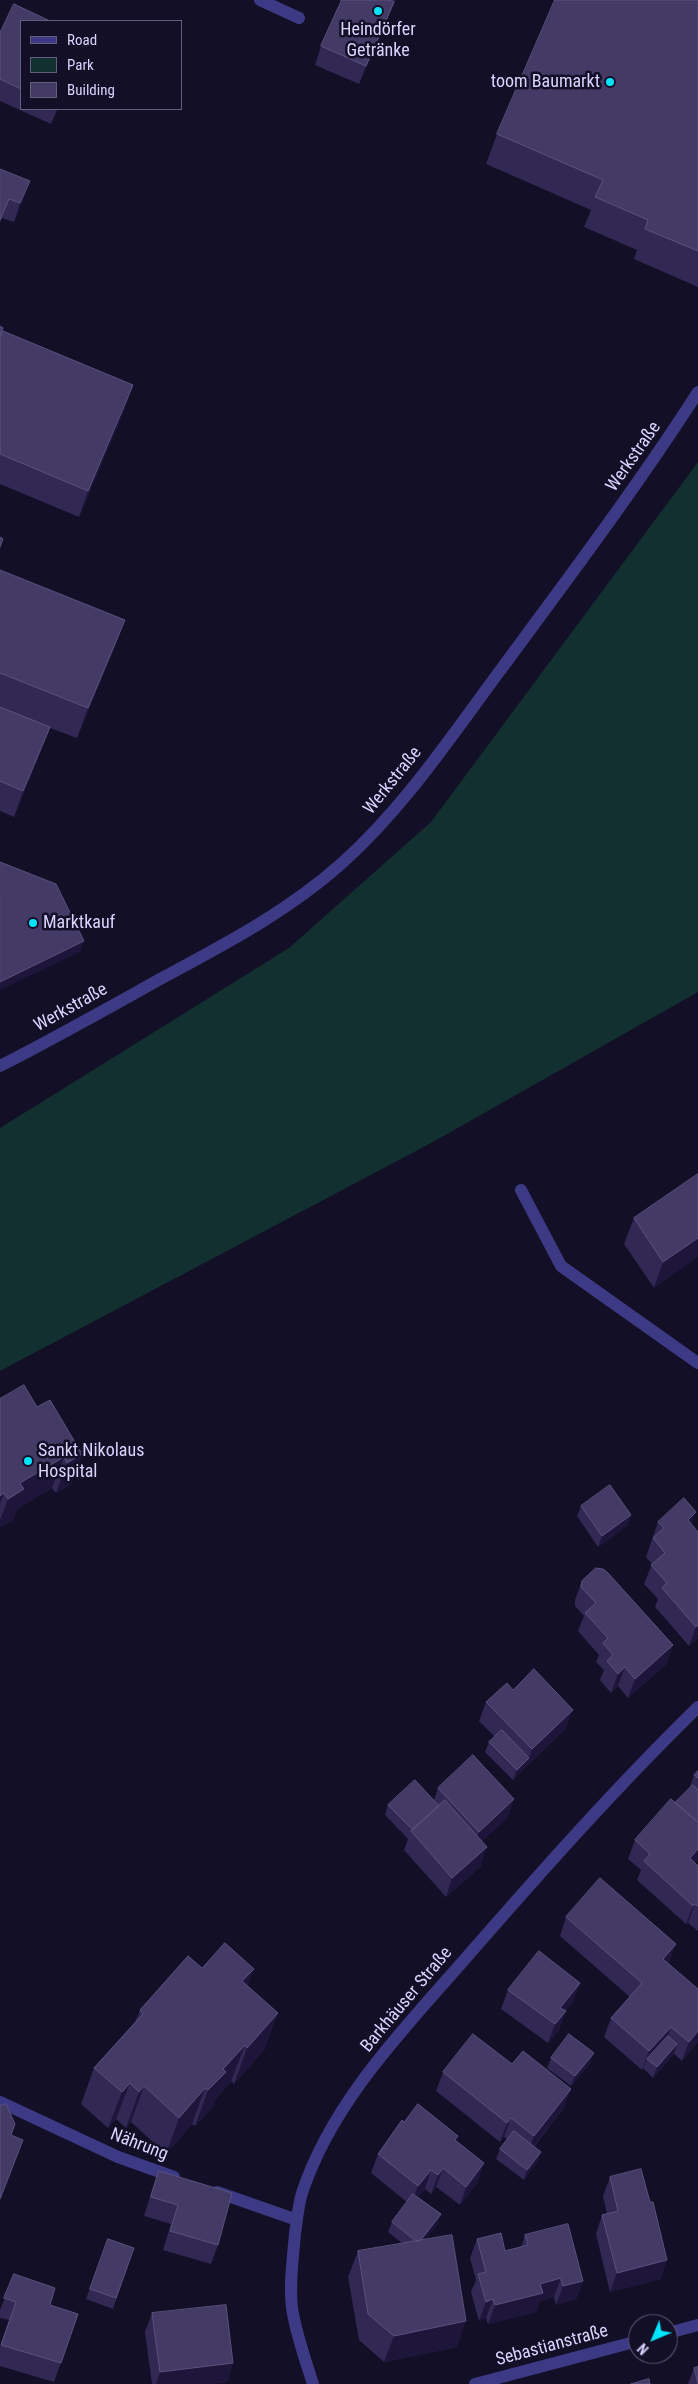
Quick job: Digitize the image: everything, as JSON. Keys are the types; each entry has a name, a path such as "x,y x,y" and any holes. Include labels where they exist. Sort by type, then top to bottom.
{"street":[{"path":"260,0 298,18"},
{"name":"Werkstraße","path":"0,1066 237,939 287,906 341,864 376,829 411,788 650,467 698,392"},
{"path":"521,1190 561,1266 698,1364"},
{"name":"Barkhäuser Straße","path":"313,2384 301,2349 292,2307 292,2263 302,2195 314,2162 331,2130 381,2056 629,1775 698,1707"},
{"name":"Nährung","path":"0,2102 118,2157 184,2180"},
{"path":"203,2187 297,2220"},
{"path":"678,2330 698,2325"},
{"name":"Sebastianstraße","path":"475,2384 628,2344"}],"green space":[{"path":"698,462 698,992 433,1142 0,1371 0,1128 289,948 431,822"}],"building":[{"path":"342,0 389,0 394,2 366,66 321,46"},
{"name":"toom Baumarkt","path":"555,0 698,0 698,251 645,229 648,220 595,197 603,180 497,134"},
{"path":"14,4 48,20 20,20 20,89 0,79 0,33"},
{"path":"0,169 30,181 20,203 9,199 0,220"},
{"path":"3,331 133,385 88,491 0,454 0,339"},
{"path":"0,570 125,620 88,708 0,673"},
{"path":"0,707 50,727 23,791 0,781"},
{"name":"Marktkauf","path":"0,862 56,884 84,941 0,982"},
{"path":"698,1174 698,1238 663,1262 634,1218"},
{"path":"24,1385 37,1407 50,1400 82,1454 67,1463 64,1457 20,1483 24,1489 8,1499 4,1493 0,1496 0,1399"},
{"path":"610,1485 631,1515 602,1536 581,1506"},
{"path":"684,1498 696,1512 688,1520 698,1532 698,1625 696,1627 662,1588 667,1583 651,1565 665,1553 653,1538 664,1528 658,1522"},
{"path":"596,1568 603,1569 608,1573 673,1645 635,1679 625,1667 618,1674 607,1661 613,1655 603,1643 608,1638 585,1613 596,1603 581,1587 582,1581"},
{"path":"534,1669 573,1710 532,1749 486,1702 507,1683 513,1690"},
{"path":"502,1730 529,1758 517,1770 489,1742"},
{"path":"473,1755 514,1799 479,1832 438,1788"},
{"path":"415,1780 439,1806 413,1830 388,1805"},
{"path":"693,1785 698,1790 698,1822 675,1803"},
{"path":"671,1799 698,1822 698,1849 690,1858 698,1866 698,1906 695,1904 693,1906 644,1861 650,1854 635,1840"},
{"path":"445,1800 487,1847 452,1878 411,1831"},
{"path":"600,1878 676,1944 663,1959 698,1989 698,2031 689,2042 671,2027 649,2051 611,2018 642,1983 566,1917"},
{"path":"225,1943 254,1969 242,1981 278,2013 247,2048 245,2045 223,2069 226,2072 208,2090 205,2088 179,2118 144,2086 139,2092 130,2083 122,2092 94,2068 143,2014 140,2010 188,1956 202,1968"},
{"path":"539,1951 580,1983 560,2008 566,2011 555,2024 508,1990"},
{"path":"473,2034 512,2064 523,2051 571,2089 534,2136 511,2118 507,2123 443,2072"},
{"path":"569,2034 594,2053 575,2076 551,2058"},
{"path":"668,2036 677,2044 657,2067 647,2059"},
{"path":"6,2104 15,2124 11,2135 23,2140 0,2199 0,2106"},
{"path":"418,2104 458,2136 455,2140 484,2163 466,2187 443,2168 438,2175 431,2170 418,2186 378,2154 402,2120 404,2122"},
{"path":"514,2131 541,2152 527,2170 500,2149"},
{"path":"641,2169 650,2202 653,2202 667,2260 617,2273 602,2215 618,2211 610,2177"},
{"path":"159,2171 232,2193 218,2245 170,2231 178,2205 151,2197"},
{"path":"413,2194 441,2214 420,2241 416,2241 392,2222"},
{"path":"568,2224 583,2281 563,2286 561,2278 540,2284 543,2293 495,2305 493,2299 486,2302 478,2274 486,2272 477,2239 501,2233 505,2251 528,2245 525,2235"},
{"path":"452,2235 466,2321 394,2336 368,2314 358,2251"},
{"path":"108,2239 134,2248 116,2298 90,2289"},
{"path":"14,2274 55,2288 50,2305 78,2314 61,2363 1,2345 16,2302 4,2298"},
{"path":"226,2305 233,2363 160,2372 152,2313"},
{"path":"698,2367 698,2384 694,2368"},
{"path":"649,2379 650,2384 631,2384"}],"place":[{"name":"Heindörfer Getränke","path":"378,11"},
{"name":"toom Baumarkt","path":"610,82"},
{"name":"Marktkauf","path":"33,923"},
{"name":"Sankt Nikolaus Hospital","path":"28,1461"}]}
